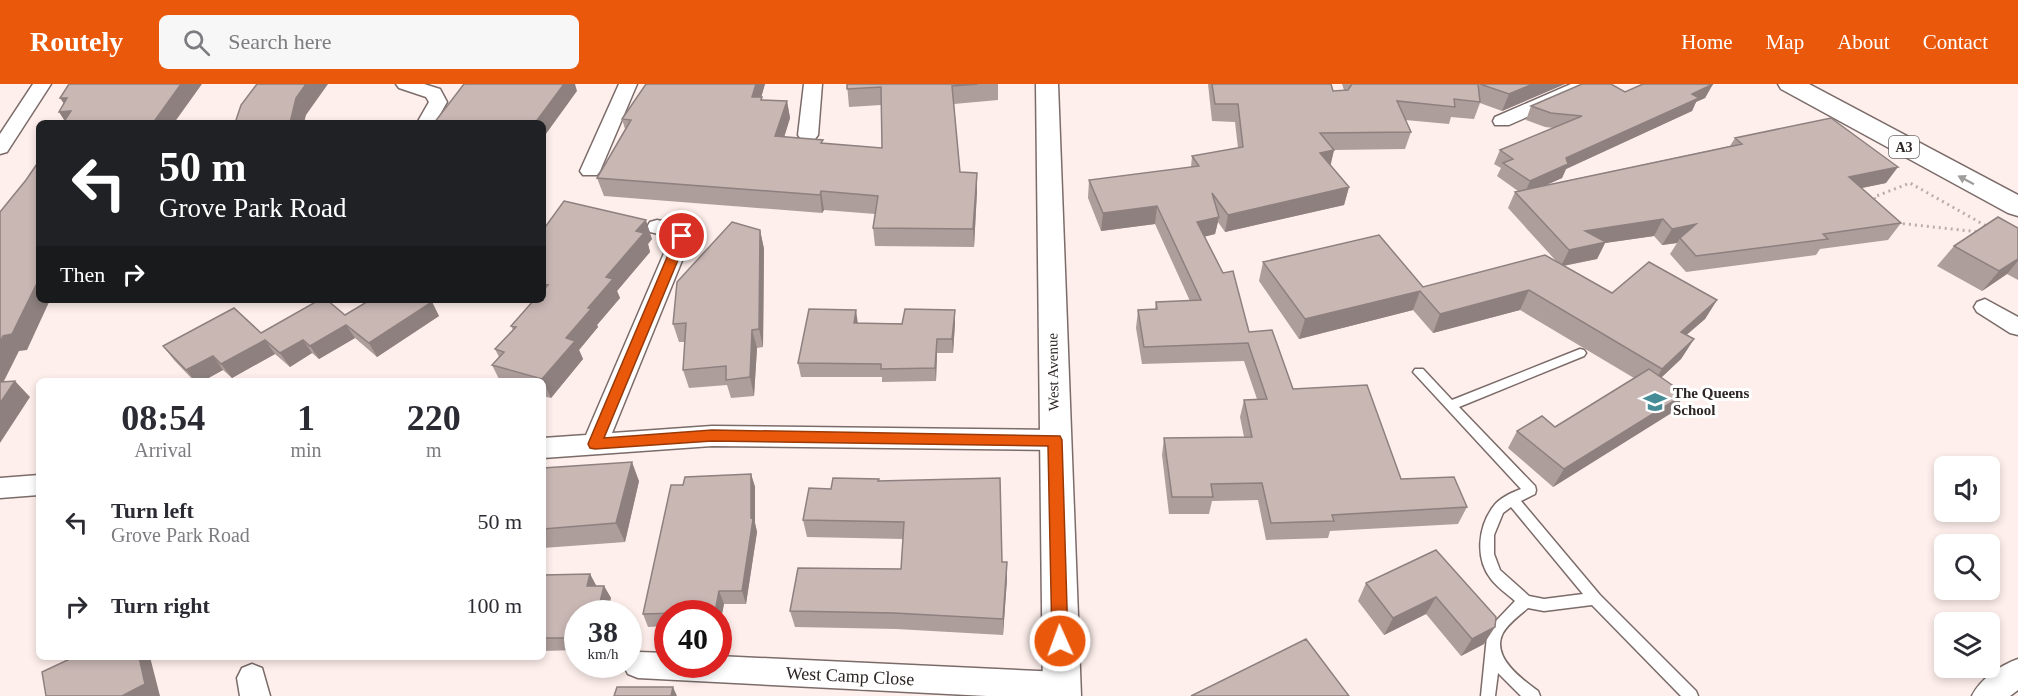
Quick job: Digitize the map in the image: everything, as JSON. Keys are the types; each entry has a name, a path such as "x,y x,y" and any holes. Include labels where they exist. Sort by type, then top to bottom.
{"main road":[{"name":"A3","path":"1790,84 2018,207"},
{"name":"A3","path":"1817,84 1887,121 2018,184"}],"street":[{"path":"0,148 42,84"},
{"path":"405,84 434,93 438,102 428,120"},
{"path":"590,171 628,84"},
{"path":"808,135 813,84"},
{"name":"West Avenue","path":"1047,84 1062,691"},
{"path":"1502,121 1586,84"},
{"path":"595,444 682,236 676,230 657,227"},
{"path":"1985,307 2018,327"},
{"path":"546,448 712,436 1055,440"},
{"path":"0,488 36,485"},
{"name":"West Camp Close","path":"642,665 1062,691"},
{"path":"1987,696 2018,672"}],"lane":[{"path":"1451,405 1580,353"},
{"path":"1419,372 1530,490 1512,499 1498,510 1487,535 1486,554 1495,574 1525,601 1544,605 1595,599"},
{"path":"1512,499 1595,599 1691,696"},
{"path":"1488,696 1494,636 1525,601"},
{"path":"1494,648 1501,667 1515,683 1533,696"}],"path":[{"path":"1880,213 1874,197 1910,183 1990,231 1895,223"}],"building":[{"path":"69,84 181,84 155,120 65,120 71,111 59,112 67,98 60,98"},
{"path":"257,84 306,84 296,98 291,120 236,120 241,105"},
{"path":"464,84 564,84 537,120 436,120"},
{"path":"646,84 756,84 752,97 762,97 761,100 787,101 775,136 823,140 821,143 882,148 881,87 847,89 847,84 978,84 952,86 960,172 977,173 973,229 873,228 878,196 821,191 820,195 597,178 631,120 622,119"},
{"path":"1212,84 1331,84 1333,91 1348,90 1352,84 1478,84 1480,102 1454,99 1455,107 1397,101 1411,132 1320,133 1334,150 1320,153 1349,187 1228,215 1212,193 1219,217 1197,222 1223,273 1233,271 1249,332 1272,330 1293,389 1367,385 1401,479 1454,477 1467,507 1332,515 1334,521 1271,523 1262,483 1211,484 1213,497 1172,497 1164,438 1252,437 1244,400 1267,399 1248,343 1144,347 1138,310 1157,309 1156,302 1201,300 1157,206 1103,213 1089,180 1199,166 1192,156 1243,147 1238,104 1215,104"},
{"path":"1480,84 1533,84 1509,94"},
{"path":"1582,84 1611,84 1625,92 1643,84 1713,84 1692,94 1699,98 1566,158 1568,164 1530,181 1503,163 1513,159 1500,150 1582,116 1551,113 1531,106"},
{"path":"1831,118 1898,167 1849,177 1901,223 1823,234 1828,239 1696,256 1680,238 1696,224 1672,229 1663,219 1585,231 1606,242 1569,250 1515,192 1742,144 1735,138"},
{"path":"36,165 36,285 12,334 3,336 0,342 0,212"},
{"path":"564,201 646,220 636,231 644,233 606,277 613,279 566,338 575,341 543,378 538,378 492,365 504,352 495,349 516,327 511,326 531,303 546,303 548,285 546,285 546,226"},
{"path":"1998,217 2018,228 2018,259 1999,271 1954,246"},
{"path":"732,222 760,230 759,329 752,330 750,377 726,380 726,366 683,370 686,323 673,324 677,282"},
{"path":"1379,235 1423,287 1545,255 1612,293 1649,262 1717,300 1681,332 1694,339 1662,369 1529,290 1440,314 1420,291 1305,319 1263,262"},
{"path":"314,303 331,303 345,315 365,303 430,303 369,343 346,325 310,346 303,340 280,353 265,340 221,364 213,356 186,370 163,346 234,308 261,333"},
{"path":"809,309 856,310 854,323 902,324 905,309 955,310 952,339 937,339 935,368 881,369 881,364 798,363"},
{"path":"1649,369 1685,394 1564,469 1517,431 1542,416 1555,427"},
{"path":"15,381 0,403 0,382"},
{"path":"632,462 616,523 546,529 546,468"},
{"path":"751,474 751,518 753,519 742,591 719,591 717,600 654,600 654,614 643,614 671,485 683,485 685,477"},
{"path":"833,478 879,479 878,481 1000,478 1002,562 1007,562 1003,619 894,613 790,611 798,568 901,569 904,522 803,520 809,488 831,489"},
{"path":"1436,550 1496,617 1495,627 1472,639 1436,597 1393,618 1366,583"},
{"path":"590,574 587,586 604,586 600,600 564,600 564,638 546,638 546,575"},
{"path":"1306,639 1349,696 1191,696"},
{"path":"68,660 140,660 145,684 122,696 46,696 42,672"},
{"path":"617,687 673,687 671,696 614,696"}],"place":[{"name":"The Queens School","path":"1655,402"}],"route":[{"path":"682,236 595,444 712,436 1055,440 1060,641"}]}
